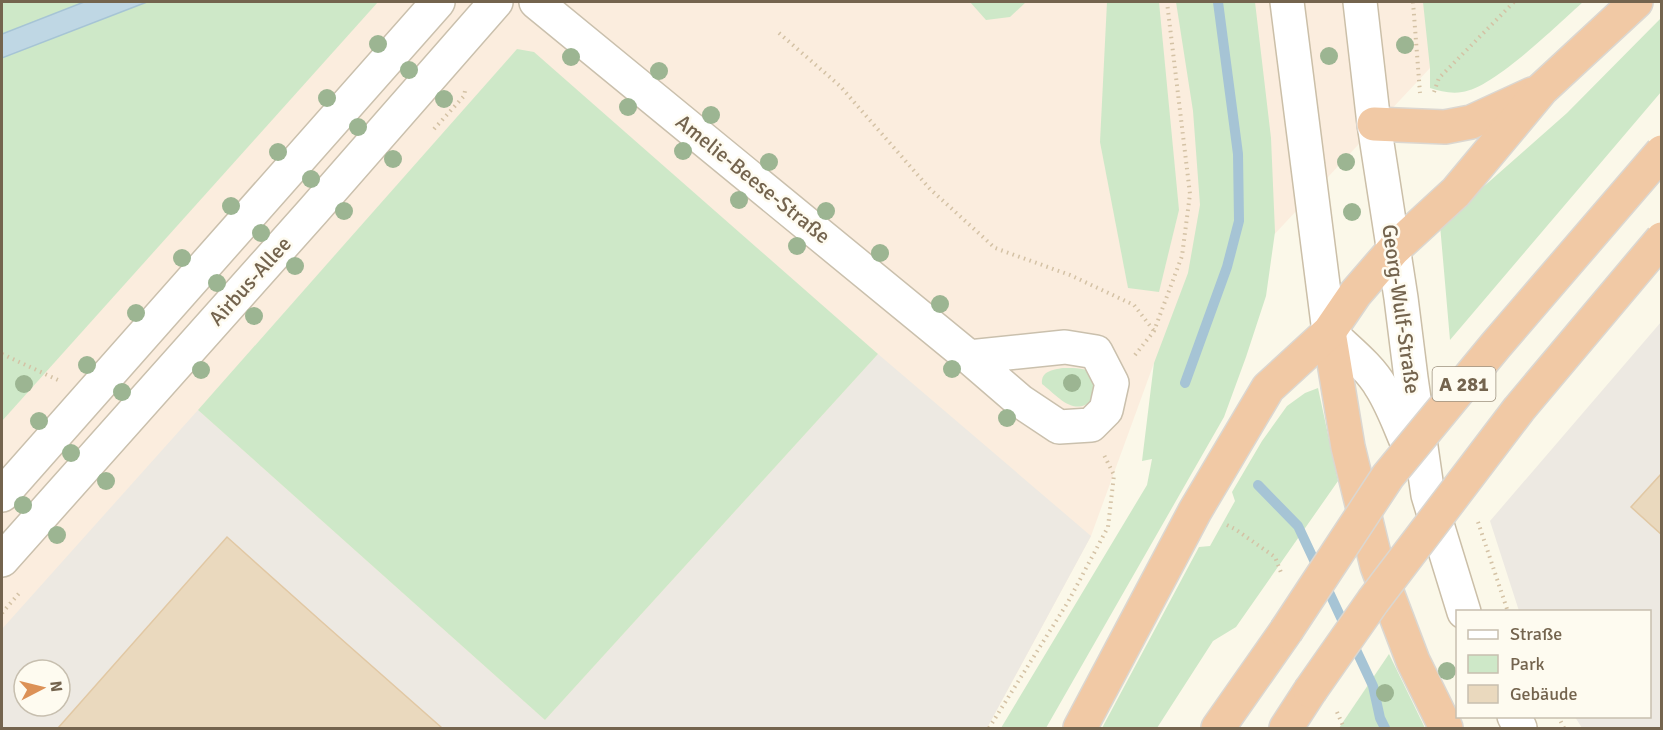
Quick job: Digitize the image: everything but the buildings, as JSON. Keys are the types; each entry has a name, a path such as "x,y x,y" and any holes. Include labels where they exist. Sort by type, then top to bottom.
{"highway":[{"path":"1080,729 1195,511 1268,388 1329,332 1355,294 1394,249 1456,192 1542,89 1636,2"},
{"path":"1374,124 1445,127 1471,122 1542,89"},
{"name":"A 281","path":"1218,729 1388,476 1496,345 1662,152"},
{"name":"A 281","path":"1286,729 1373,601 1518,409 1662,239"},
{"path":"1329,332 1347,447 1377,566 1413,661 1446,729"}],"street":[{"path":"2,495 438,2"},
{"name":"Airbus-Allee","path":"2,560 496,2"},
{"name":"Amelie-Beese-Straße","path":"536,2 1020,401 1059,427 1091,425"},
{"path":"1287,2 1329,332 1381,385 1428,495"},
{"name":"Georg-Wulf-Straße","path":"1359,2 1374,124 1428,495 1463,610"},
{"path":"969,357 1065,347 1096,352 1112,383 1106,410 1091,425"}],"path":[{"path":"1112,383 1154,331 1182,256 1190,194 1167,2"},
{"path":"1413,2 1422,126"},
{"path":"1422,126 1439,78 1514,2"},
{"path":"779,33 840,86 930,189 995,248 1070,275 1134,305 1154,331"},
{"path":"2,354 58,380 93,390"},
{"path":"989,729 1068,602 1108,527 1114,475 1091,425"},
{"path":"1476,515 1507,610"}],"shaded area":[{"path":"2,2 1501,2 1430,68 1154,363 1091,536 987,728 2,728"},
{"path":"1661,322 1661,728 1582,728 1576,718 1651,718 1651,610 1519,610 1490,521"},
{"path":"878,354 1091,536 987,728 2,728 2,629 198,410 545,720"}],"green space":[{"path":"2,2 378,2 2,421"},
{"path":"970,2 1026,2 1010,17 986,20"},
{"path":"1107,2 1159,2 1179,210 1159,292 1128,288 1100,142"},
{"path":"1176,2 1255,2 1271,138 1275,232 1266,296 1224,417 1046,728 1001,728 1147,485 1152,459 1142,461 1154,363 1188,273 1200,205 1193,111"},
{"path":"1423,2 1583,2 1542,39 1490,80 1475,88 1454,93 1430,88"},
{"path":"1661,18 1661,92 1450,340 1440,225 1567,113"},
{"path":"517,49 534,52 878,354 545,720 198,410"},
{"path":"1063,368 1090,372 1094,382 1093,400 1086,405 1073,406 1060,399 1042,384 1045,374"},
{"path":"1318,388 1338,481 1236,627 1213,641 1157,728 1102,728 1199,547 1210,546 1235,501 1232,492 1262,441 1287,406 1305,393"},
{"path":"1389,654 1425,728 1339,728"}],"water":[{"path":"84,2 147,2 2,58 2,34"}],"waterway":[{"path":"1185,383 1227,267 1239,221 1238,154 1218,2"},
{"path":"1258,485 1298,526 1373,686 1380,718 1385,728"}]}
